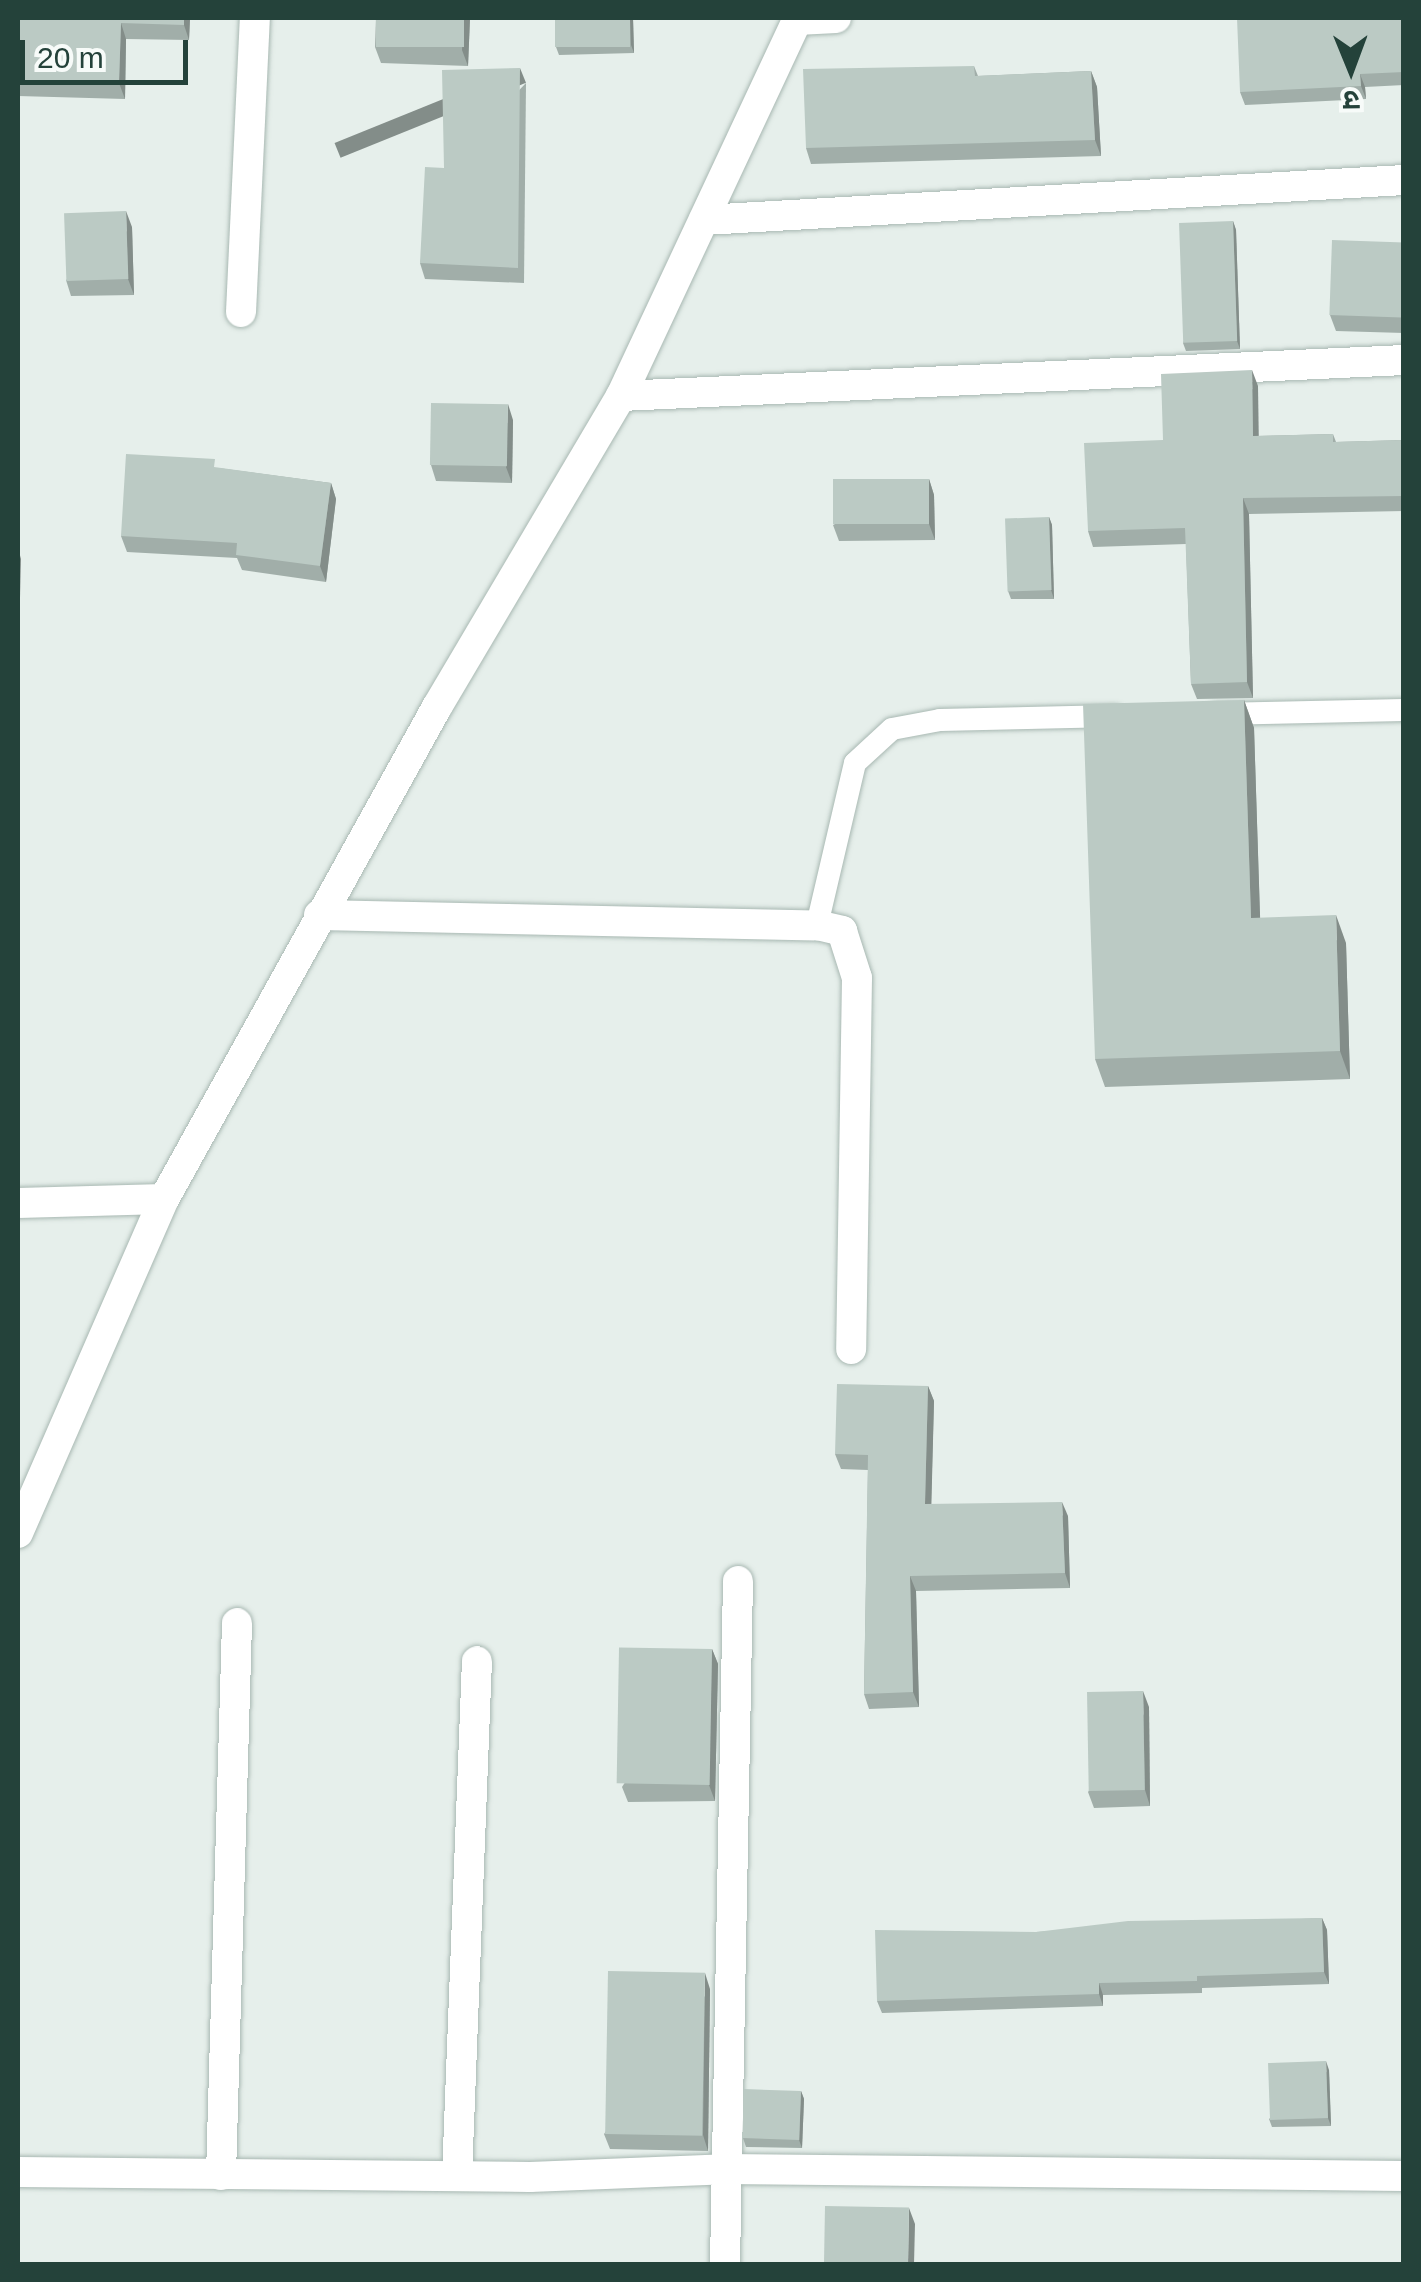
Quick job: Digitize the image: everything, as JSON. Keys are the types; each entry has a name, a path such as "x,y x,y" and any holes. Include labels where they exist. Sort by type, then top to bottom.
{"street":[{"path":"241,312 255,18"},
{"path":"18,1533 164,1198 319,915 620,396 798,19 836,18"},
{"path":"704,220 1404,180"},
{"path":"620,396 1404,360"},
{"path":"319,915 817,925 842,932 851,943 857,978 851,1349"},
{"path":"18,1204 164,1198"},
{"path":"725,2264 738,1581"},
{"path":"221,2174 237,1623"},
{"path":"457,2176 477,1661"},
{"path":"18,2172 457,2176 725,2168 1404,2176"}],"lane":[{"path":"1191,714 1404,710"},
{"path":"817,925 855,764 892,729 940,720 1133,716"}],"building":[{"path":"18,18 184,18 184,25 121,23 119,83 18,81"},
{"path":"376,18 464,18 464,47 376,47"},
{"path":"555,18 630,18 630,47 555,47"},
{"path":"1237,18 1404,18 1404,72 1360,74 1361,86 1240,92"},
{"path":"974,66 975,76 1091,71 1095,140 806,148 803,69"},
{"path":"520,68 518,268 420,263 425,167 444,168 442,70"},
{"path":"126,211 128,279 66,281 64,213"},
{"path":"1233,221 1237,341 1183,343 1179,223"},
{"path":"1332,240 1404,243 1401,317 1329,315"},
{"path":"1252,370 1253,436 1333,434 1333,442 1404,440 1404,496 1243,498 1247,682 1191,684 1185,528 1088,531 1084,443 1163,440 1161,374"},
{"path":"431,403 508,404 507,466 430,465"},
{"path":"126,454 215,459 214,467 331,483 320,566 236,555 237,543 121,536"},
{"path":"833,479 929,479 929,524 833,524"},
{"path":"1049,517 1052,590 1008,591 1005,519"},
{"path":"1244,700 1251,918 1336,915 1340,1051 1095,1059 1083,704"},
{"path":"837,1384 928,1386 925,1504 1062,1502 1065,1573 910,1576 913,1692 864,1694 868,1455 835,1454"},
{"path":"619,1647 712,1649 710,1785 617,1783"},
{"path":"1143,1691 1145,1790 1089,1791 1087,1692"},
{"path":"1322,1918 1324,1972 1099,1983 1099,1994 877,2001 875,1930 1036,1932 1128,1921"},
{"path":"608,1971 705,1973 702,2136 605,2134"},
{"path":"1326,2061 1328,2118 1270,2120 1268,2063"},
{"path":"744,2089 801,2091 799,2140 742,2138"},
{"path":"825,2206 909,2207 908,2264 824,2264"}]}
